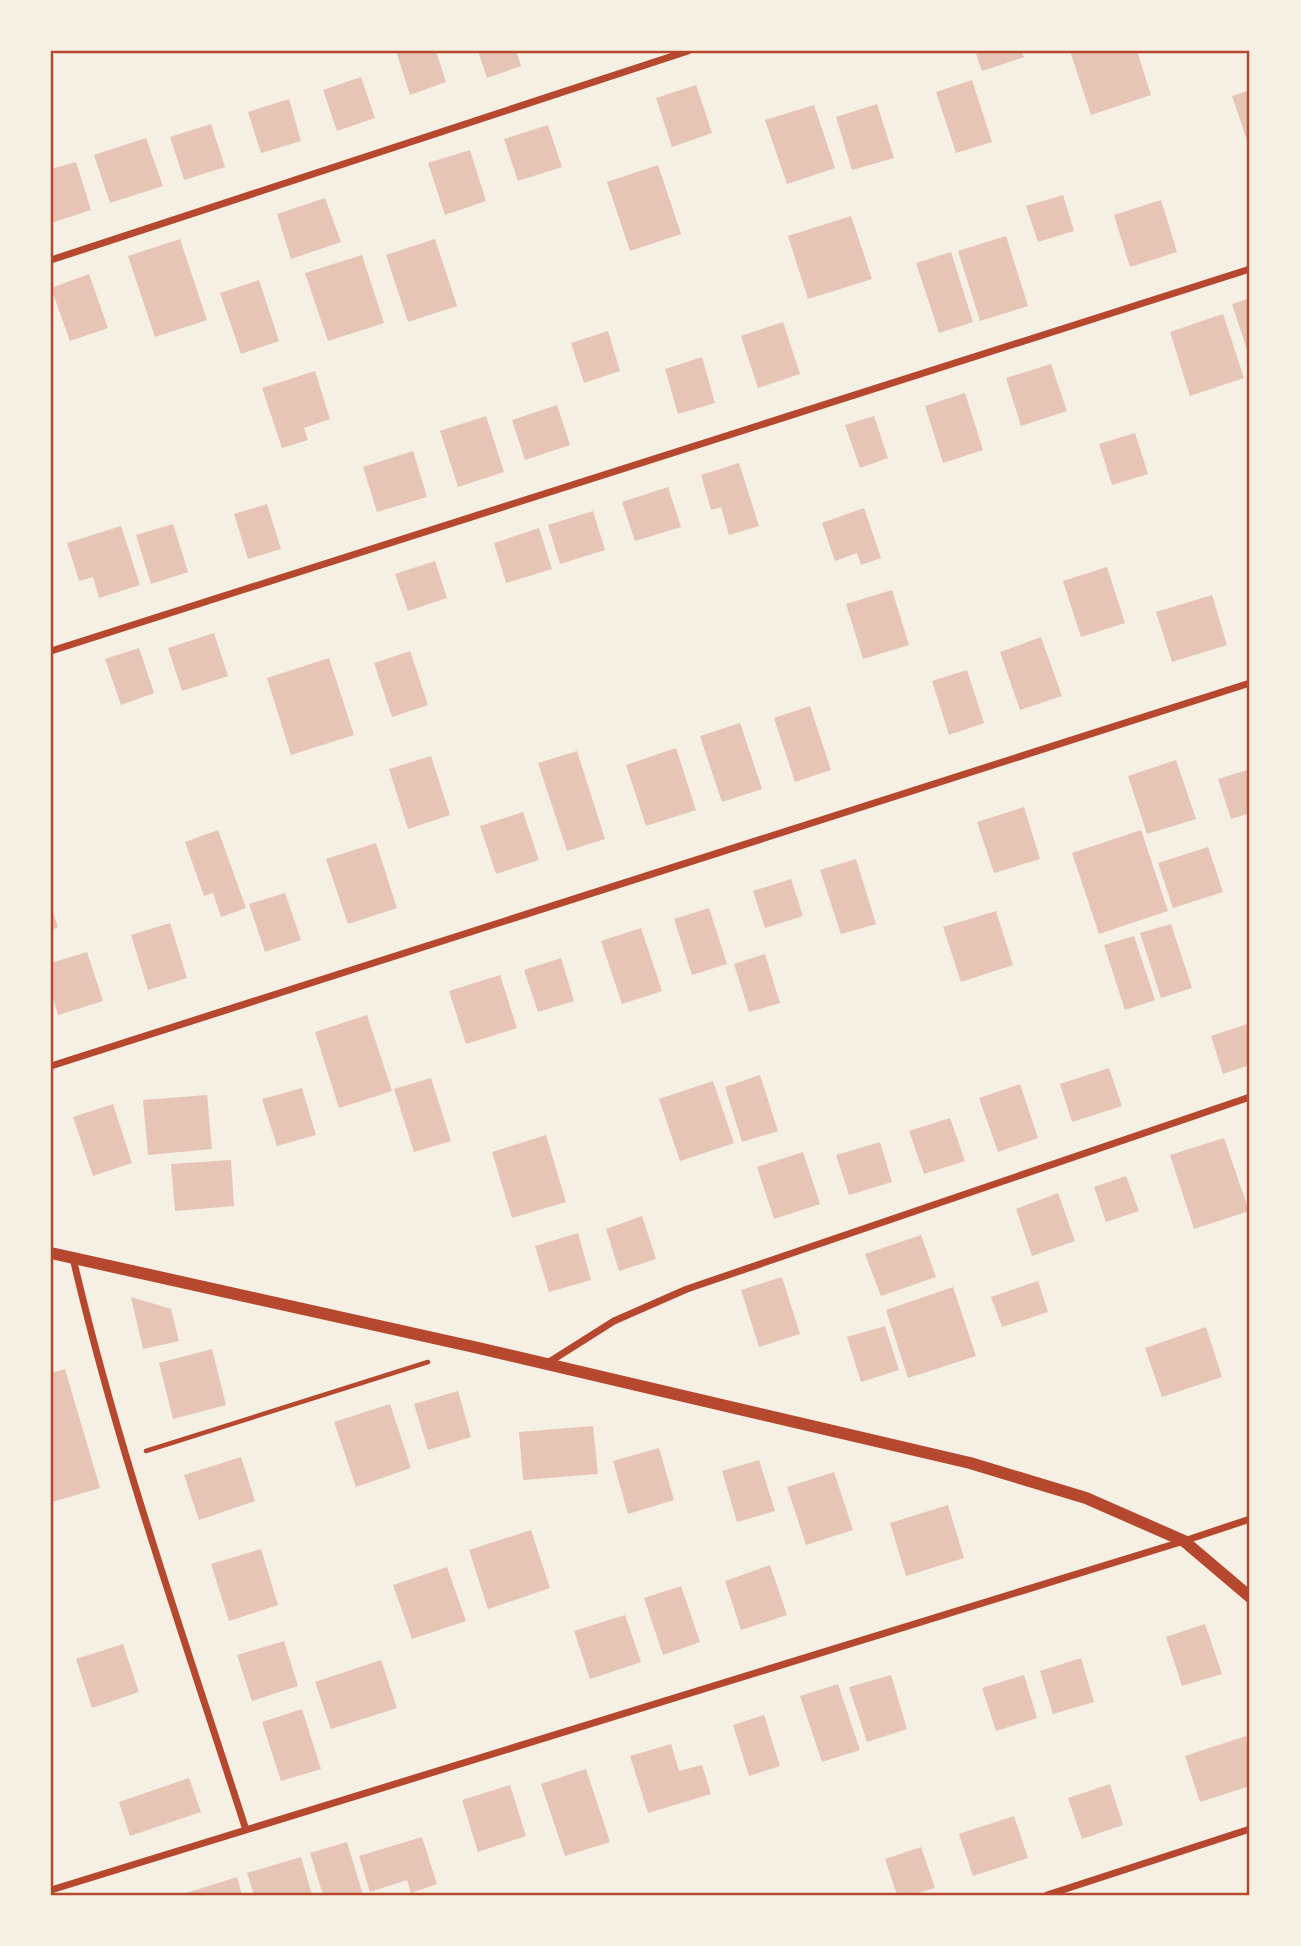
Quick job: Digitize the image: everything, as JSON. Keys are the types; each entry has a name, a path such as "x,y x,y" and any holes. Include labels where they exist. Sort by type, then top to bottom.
{"street":[{"path":"51,260 688,51"},
{"path":"51,651 1250,269"},
{"path":"51,1066 1250,683"},
{"path":"546,1364 614,1321 687,1289 1250,1097"},
{"path":"51,1253 970,1463 1086,1498 1184,1541 1250,1597"},
{"path":"73,1258 90,1333 125,1457 246,1830"},
{"path":"51,1890 1250,1519"},
{"path":"1047,1895 1250,1829"}],"path":[{"path":"125,1457 474,1348"}],"building":[{"path":"396,51 436,51 446,82 410,95"},
{"path":"478,51 516,51 521,66 487,78"},
{"path":"975,51 1021,51 1024,57 982,71"},
{"path":"1070,51 1137,51 1151,95 1091,115"},
{"path":"361,77 375,118 337,131 323,90"},
{"path":"972,80 992,142 956,153 936,92"},
{"path":"696,85 712,133 672,147 656,98"},
{"path":"1250,90 1250,149 1232,96"},
{"path":"289,99 301,141 261,153 248,112"},
{"path":"877,104 894,158 852,170 836,117"},
{"path":"814,105 835,168 787,184 765,120"},
{"path":"211,124 225,167 184,180 170,137"},
{"path":"548,125 562,167 518,181 504,139"},
{"path":"146,138 163,186 110,203 94,155"},
{"path":"470,150 486,201 445,215 428,163"},
{"path":"76,162 91,210 51,223 51,169"},
{"path":"658,165 681,234 630,251 607,182"},
{"path":"1063,195 1074,231 1038,242 1026,206"},
{"path":"325,198 341,242 291,259 277,214"},
{"path":"1161,200 1177,252 1130,267 1114,215"},
{"path":"851,216 872,279 808,299 788,236"},
{"path":"1006,236 1028,306 980,321 958,251"},
{"path":"180,239 207,320 155,337 128,256"},
{"path":"435,239 457,306 408,322 386,255"},
{"path":"951,252 973,322 939,333 916,263"},
{"path":"362,255 384,323 328,341 305,273"},
{"path":"89,274 108,328 70,341 51,288"},
{"path":"259,280 279,341 241,354 220,293"},
{"path":"1250,298 1250,359 1232,304"},
{"path":"1223,314 1244,378 1190,396 1170,332"},
{"path":"783,322 800,374 758,388 741,336"},
{"path":"608,331 620,371 584,383 571,343"},
{"path":"702,357 715,403 678,414 665,369"},
{"path":"1051,364 1067,411 1021,426 1006,378"},
{"path":"315,371 330,419 304,428 308,440 282,448 262,388"},
{"path":"965,393 983,450 943,463 925,406"},
{"path":"557,405 570,445 525,460 512,420"},
{"path":"486,416 504,472 458,487 440,431"},
{"path":"874,416 888,458 860,468 845,425"},
{"path":"1135,433 1148,474 1112,485 1099,444"},
{"path":"413,451 427,497 377,512 363,467"},
{"path":"739,463 759,526 729,535 721,507 711,510 701,475"},
{"path":"668,487 681,527 635,541 622,502"},
{"path":"267,504 281,549 248,559 234,514"},
{"path":"864,508 881,558 861,565 857,553 835,561 822,523"},
{"path":"593,511 605,550 560,564 548,525"},
{"path":"173,524 188,572 151,584 136,535"},
{"path":"121,526 140,585 99,598 93,577 79,581 67,543"},
{"path":"539,528 552,569 506,583 494,543"},
{"path":"435,561 447,598 408,611 395,574"},
{"path":"1107,567 1125,623 1081,637 1063,581"},
{"path":"892,590 909,645 863,659 846,604"},
{"path":"1212,595 1227,645 1172,662 1156,612"},
{"path":"214,633 228,676 182,691 168,648"},
{"path":"1041,637 1062,696 1020,710 1000,652"},
{"path":"139,648 154,693 121,705 105,659"},
{"path":"410,651 428,705 392,717 374,663"},
{"path":"329,658 354,735 291,755 267,678"},
{"path":"967,670 984,723 949,735 932,681"},
{"path":"810,706 831,770 795,782 774,718"},
{"path":"740,723 762,789 722,802 700,736"},
{"path":"676,748 696,810 646,826 626,765"},
{"path":"577,751 605,839 567,851 538,763"},
{"path":"431,756 450,815 408,829 389,769"},
{"path":"1176,760 1196,819 1147,834 1128,776"},
{"path":"1250,769 1250,813 1231,819 1218,779"},
{"path":"1024,807 1040,859 994,873 977,822"},
{"path":"523,812 539,860 496,874 480,826"},
{"path":"218,830 246,908 221,917 213,893 204,896 185,842"},
{"path":"1141,830 1168,911 1099,934 1072,853"},
{"path":"376,843 397,908 348,924 326,859"},
{"path":"1208,847 1223,892 1173,908 1158,863"},
{"path":"856,859 876,924 841,934 820,870"},
{"path":"791,879 803,916 765,928 753,891"},
{"path":"285,893 301,940 265,952 249,904"},
{"path":"51,907 58,927 51,930"},
{"path":"709,908 727,964 692,975 674,919"},
{"path":"996,911 1013,965 961,982 943,927"},
{"path":"170,923 187,978 148,990 131,935"},
{"path":"1171,924 1192,988 1161,998 1140,933"},
{"path":"641,928 662,991 622,1004 601,941"},
{"path":"1134,936 1155,1000 1125,1010 1104,945"},
{"path":"87,952 103,1001 58,1015 51,992 51,963"},
{"path":"765,954 780,1003 749,1012 734,964"},
{"path":"561,958 574,1001 538,1012 524,970"},
{"path":"500,975 517,1028 466,1044 449,991"},
{"path":"367,1015 392,1091 339,1108 315,1032"},
{"path":"1250,1023 1250,1065 1223,1074 1211,1036"},
{"path":"1109,1068 1122,1106 1072,1122 1060,1084"},
{"path":"760,1075 778,1131 742,1142 725,1087"},
{"path":"431,1078 451,1141 414,1152 394,1089"},
{"path":"713,1081 734,1143 680,1161 659,1099"},
{"path":"1020,1084 1038,1138 998,1152 979,1098"},
{"path":"302,1088 316,1135 277,1146 262,1099"},
{"path":"207,1095 212,1149 148,1155 143,1100"},
{"path":"113,1104 132,1163 93,1176 73,1117"},
{"path":"950,1118 965,1161 924,1174 909,1131"},
{"path":"546,1135 566,1202 512,1218 492,1152"},
{"path":"1224,1138 1249,1211 1194,1229 1170,1155"},
{"path":"880,1142 892,1182 849,1195 836,1155"},
{"path":"803,1152 820,1204 774,1219 757,1167"},
{"path":"231,1160 234,1206 175,1211 171,1164"},
{"path":"1126,1176 1139,1211 1106,1222 1094,1187"},
{"path":"1058,1193 1075,1241 1032,1256 1016,1209"},
{"path":"642,1216 656,1259 619,1271 606,1229"},
{"path":"578,1233 591,1280 549,1292 535,1246"},
{"path":"921,1235 936,1277 881,1296 865,1254"},
{"path":"782,1277 800,1334 759,1347 741,1290"},
{"path":"1038,1281 1048,1312 1002,1327 991,1297"},
{"path":"953,1287 976,1356 908,1378 886,1310"},
{"path":"131,1297 171,1309 179,1341 143,1349"},
{"path":"885,1326 899,1370 861,1382 847,1337"},
{"path":"1206,1327 1222,1377 1162,1397 1145,1348"},
{"path":"212,1349 226,1405 173,1419 159,1363"},
{"path":"65,1369 100,1488 52,1502 51,1373"},
{"path":"458,1391 471,1437 428,1450 414,1404"},
{"path":"390,1404 411,1468 356,1487 334,1422"},
{"path":"593,1426 598,1474 523,1480 519,1432"},
{"path":"659,1448 674,1500 628,1514 613,1461"},
{"path":"241,1457 255,1501 199,1520 184,1475"},
{"path":"759,1460 775,1511 737,1522 722,1471"},
{"path":"834,1472 853,1530 806,1545 787,1487"},
{"path":"948,1505 964,1558 906,1576 890,1523"},
{"path":"531,1530 550,1588 488,1609 469,1550"},
{"path":"261,1549 278,1605 229,1621 211,1564"},
{"path":"770,1565 787,1615 741,1630 725,1581"},
{"path":"447,1567 466,1621 412,1639 393,1585"},
{"path":"681,1586 700,1642 663,1655 644,1598"},
{"path":"625,1615 641,1662 590,1679 574,1631"},
{"path":"1205,1624 1222,1674 1182,1686 1166,1637"},
{"path":"284,1641 298,1686 252,1701 237,1655"},
{"path":"123,1644 139,1692 92,1708 76,1659"},
{"path":"1081,1658 1094,1702 1053,1714 1040,1671"},
{"path":"381,1660 397,1708 331,1729 315,1682"},
{"path":"891,1675 907,1729 867,1742 849,1687"},
{"path":"1024,1675 1037,1718 996,1731 982,1688"},
{"path":"838,1684 860,1750 822,1762 800,1696"},
{"path":"302,1709 321,1769 281,1781 262,1722"},
{"path":"764,1715 780,1766 749,1776 733,1725"},
{"path":"1246,1736 1250,1748 1250,1786 1200,1802 1185,1756"},
{"path":"671,1744 679,1771 702,1765 711,1794 648,1813 630,1756"},
{"path":"586,1769 610,1842 565,1856 541,1784"},
{"path":"189,1778 201,1812 130,1836 119,1802"},
{"path":"1110,1784 1123,1825 1082,1839 1068,1798"},
{"path":"510,1785 526,1836 478,1852 462,1800"},
{"path":"1014,1816 1028,1858 973,1876 959,1834"},
{"path":"422,1837 437,1884 411,1893 407,1880 370,1892 359,1856"},
{"path":"347,1842 363,1895 323,1895 310,1853"},
{"path":"921,1847 935,1888 912,1895 897,1895 885,1859"},
{"path":"301,1857 312,1895 254,1895 247,1873"},
{"path":"237,1877 242,1895 180,1895"}]}
